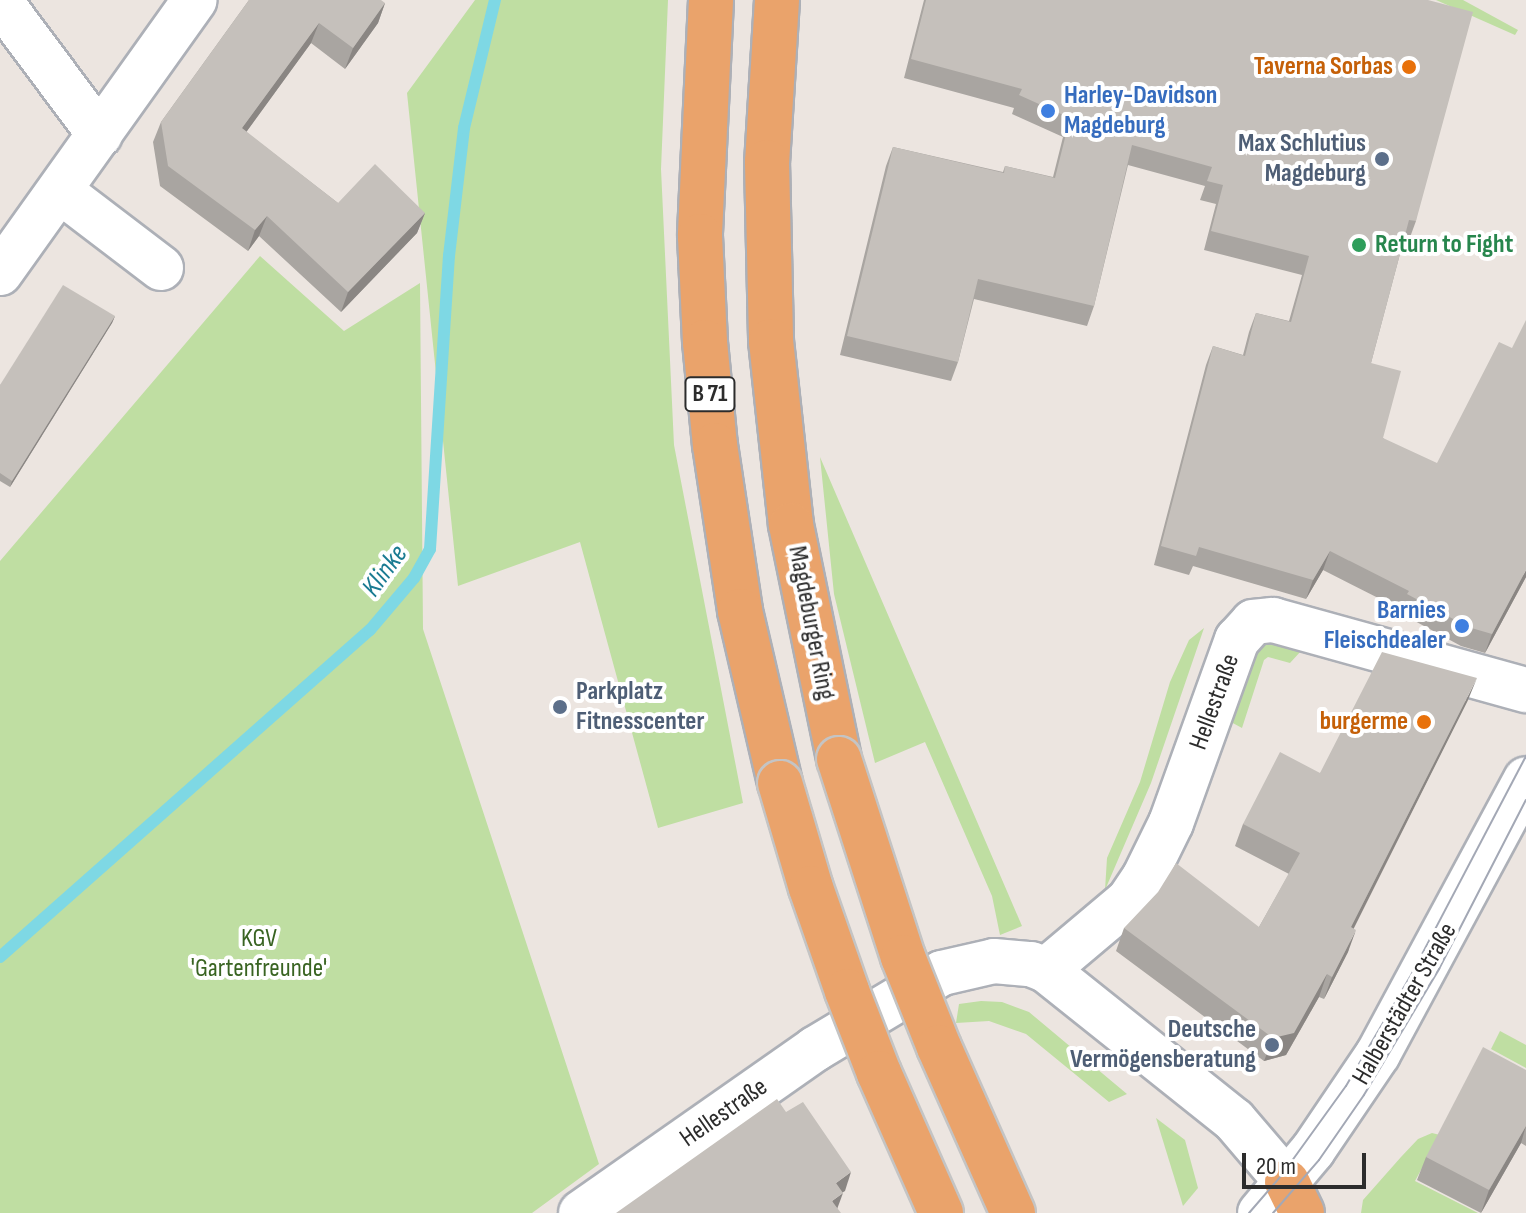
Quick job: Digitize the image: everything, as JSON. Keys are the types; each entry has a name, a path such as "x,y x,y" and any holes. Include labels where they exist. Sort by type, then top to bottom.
{"highway":[{"name":"B 71","path":"711,0 700,236 705,342 715,445 740,611 780,783 811,888 879,1073 941,1213"},
{"name":"Magdeburger Ring","path":"777,0 767,162 771,341 791,525 839,759 903,957 962,1102 1013,1213"}],"street":[{"path":"0,273 195,0"},
{"path":"0,1 100,135"},
{"path":"60,191 161,268"},
{"name":"Hellestraße","path":"1046,970 1129,900 1144,878 1171,823 1237,640 1253,622 1273,620 1526,690"},
{"name":"Halberstädter Straße","path":"1283,1203 1378,1054 1526,779"},
{"name":"Hellestraße","path":"581,1213 815,1049 942,973 994,961 1046,970 1234,1120 1283,1203"}],"green space":[{"path":"475,0 668,0 661,169 674,445 743,803 658,828 580,542 458,586 407,93"},
{"path":"1436,0 1463,0 1518,30 1515,35"},
{"name":"KGV 'Gartenfreunde'","path":"260,256 344,331 420,283 423,629 599,1164 532,1213 0,1213 0,561"},
{"path":"820,457 1022,926 1000,935 992,896 925,742 875,763 834,594"},
{"path":"1204,628 1151,783 1105,890 1107,858 1140,782 1170,682 1189,640"},
{"path":"1268,643 1301,651 1290,663 1268,657 1264,660 1242,728 1229,721 1253,651 1259,644"},
{"path":"1002,1002 1029,1012 1127,1094 1109,1102 1026,1034 989,1021 956,1023 959,1004"},
{"path":"1500,1031 1526,1045 1526,1068 1491,1049"},
{"path":"1156,1118 1185,1140 1198,1188 1183,1206"},
{"path":"1432,1133 1440,1135 1415,1181 1478,1213 1361,1213 1363,1200 1401,1157 1418,1139"}],"building":[{"path":"249,0 381,0 385,3 353,48 319,23 242,128 338,203 375,164 425,213 348,292 267,216 255,230 168,166 161,122"},
{"path":"926,0 1428,0 1473,12 1416,221 1409,220 1371,363 1401,371 1383,438 1437,463 1499,342 1512,348 1526,320 1526,570 1492,634 1468,627 1407,594 1409,591 1330,551 1313,580 1199,547 1196,556 1161,546 1213,346 1245,356 1256,313 1291,322 1309,256 1211,231 1223,185 1207,181 1212,167 1132,145 1094,306 978,279 958,362 847,336 893,147 1004,173 1005,166 1055,178 1070,118 1019,95 1022,89 911,59"},
{"path":"63,285 115,316 12,481 0,473 0,385"},
{"path":"1382,652 1477,678 1351,927 1356,930 1332,977 1327,974 1294,1033 1273,1038 1124,928 1158,892 1176,863 1259,927 1300,853 1243,824 1280,752 1320,773"},
{"path":"1483,1047 1526,1070 1526,1126 1489,1190 1426,1157"},
{"path":"777,1099 786,1112 803,1102 851,1172 836,1183 843,1193 832,1201 841,1213 616,1213"}],"waterway":[{"name":"Klinke","path":"0,957 370,630 414,578 430,549 449,256 464,128 495,0"}],"tram line":[{"path":"1249,1213 1281,1176 1346,1086 1410,977 1526,756"},
{"path":"1273,1213 1319,1160 1364,1095 1439,969 1526,800"}],"place":[{"name":"Taverna Sorbas","path":"1409,67"},
{"name":"Harley-Davidson Magdeburg","path":"1048,111"},
{"name":"Max Schlutius Magdeburg","path":"1382,159"},
{"name":"Return to Fight","path":"1359,245"},
{"name":"Barnies Fleischdealer","path":"1462,626"},
{"name":"Parkplatz Fitnesscenter","path":"560,707"},
{"name":"burgerme","path":"1424,722"},
{"name":"Deutsche Vermögensberatung","path":"1272,1045"}]}
